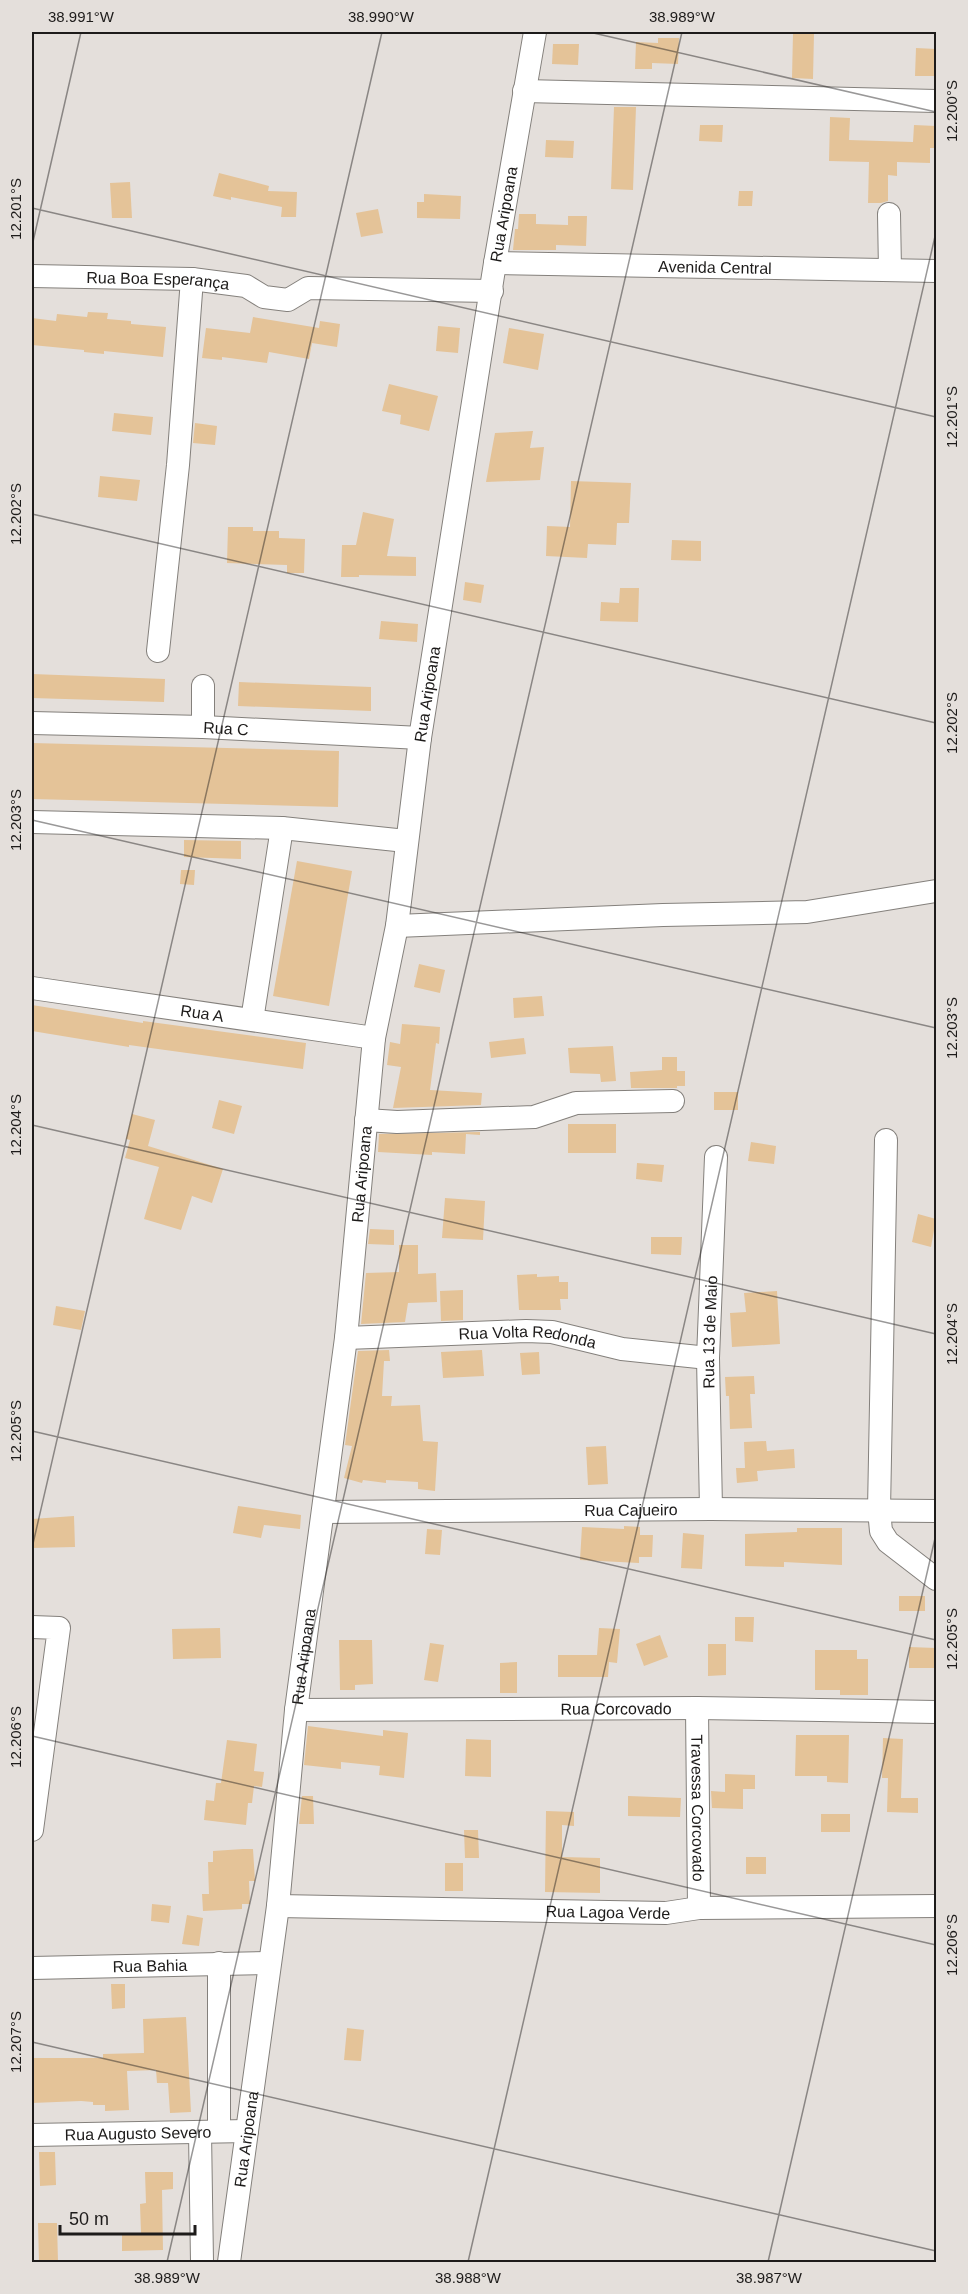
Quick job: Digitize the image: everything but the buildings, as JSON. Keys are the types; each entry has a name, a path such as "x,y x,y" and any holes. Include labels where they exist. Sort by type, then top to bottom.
{"street":[{"name":"Rua Aripoana","path":"229,2262 278,1906 296,1710 346,1338 374,1038 397,926 420,738 495,263 535,32"},
{"path":"524,91 936,101"},
{"path":"889,214 890,270"},
{"name":"Avenida Central","path":"495,263 936,271"},
{"name":"Rua Boa Esperança","path":"32,276 192,279 246,286 264,297 288,300 308,288 492,291"},
{"path":"158,651 180,453 192,279"},
{"path":"203,686 203,727"},
{"name":"Rua C","path":"32,723 203,727 420,738"},
{"path":"32,822 282,828 406,841"},
{"path":"252,1020 282,828"},
{"path":"397,926 663,915 807,912 936,891"},
{"name":"Rua A","path":"32,988 374,1038"},
{"path":"366,1120 397,1122 534,1117 576,1103 673,1101"},
{"path":"886,1140 879,1510 881,1531 888,1542 936,1580"},
{"name":"Rua 13 de Maio","path":"711,1509 708,1358 716,1157"},
{"name":"Rua Volta Redonda","path":"346,1338 552,1332 622,1349 708,1358"},
{"name":"Rua Cajueiro","path":"323,1512 711,1509 936,1511"},
{"path":"32,1627 59,1628 32,1830"},
{"name":"Rua Corcovado","path":"296,1710 697,1708 936,1712"},
{"name":"Travessa Corcovado","path":"697,1708 699,1908"},
{"name":"Rua Lagoa Verde","path":"278,1906 666,1913 699,1908 936,1906"},
{"path":"202,2262 219,1962"},
{"name":"Rua Bahia","path":"32,1968 269,1962"},
{"name":"Rua Augusto Severo","path":"32,2136 247,2131"}]}
